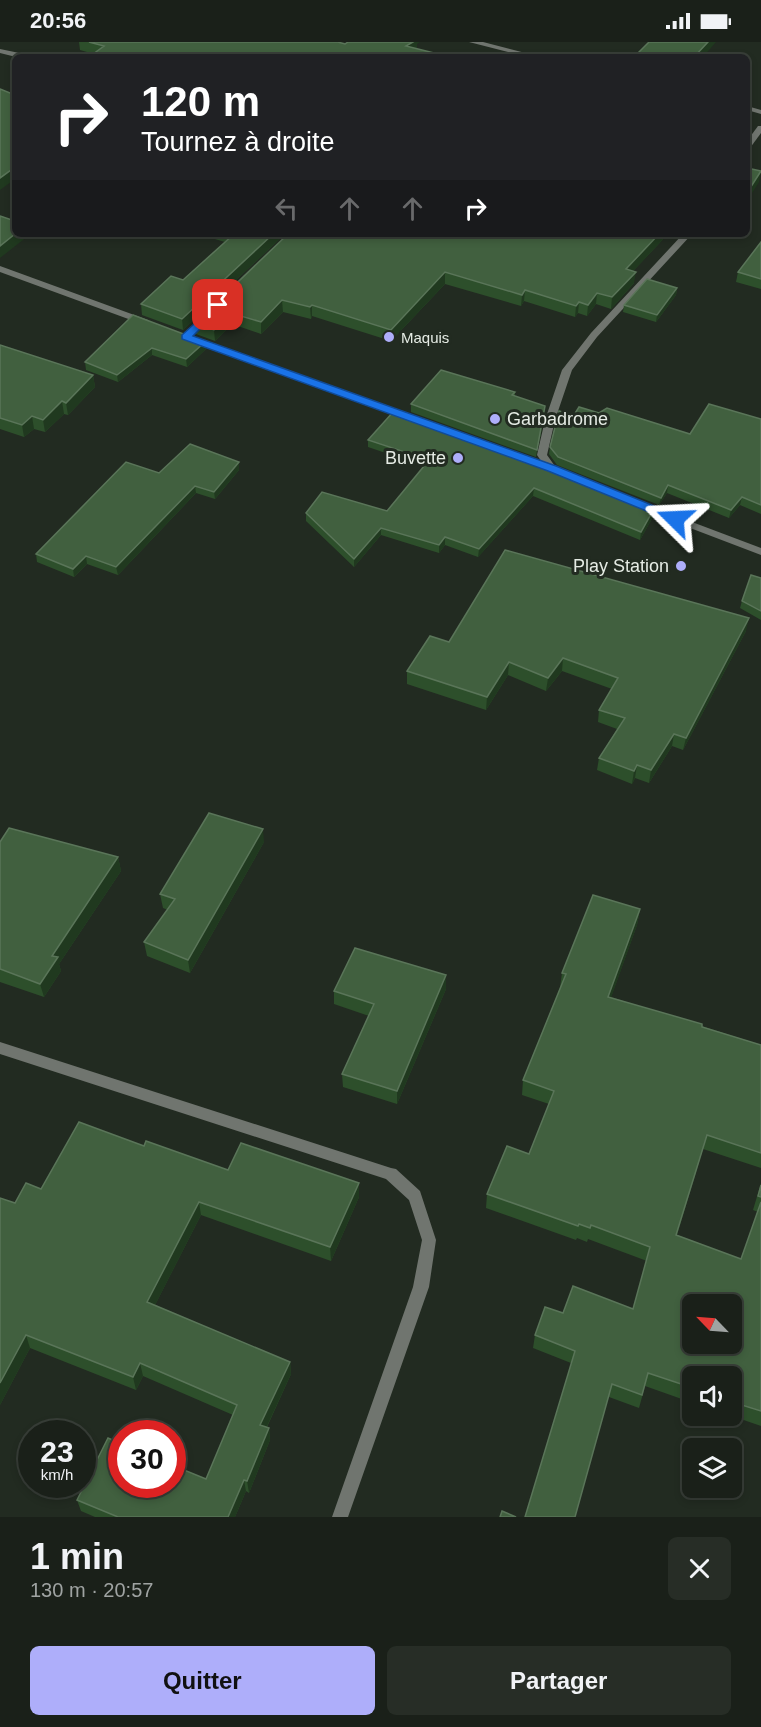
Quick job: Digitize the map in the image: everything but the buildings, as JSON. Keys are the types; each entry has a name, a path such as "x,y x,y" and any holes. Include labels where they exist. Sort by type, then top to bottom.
{"street":[{"path":"473,42 512,54 522,42"},
{"path":"750,142 761,128"},
{"path":"531,462 557,471 542,455 550,420 567,370 594,335 685,237"},
{"path":"0,268 153,325"},
{"path":"194,329 185,337 416,421"},
{"path":"632,502 761,552"},
{"path":"0,1048 391,1174 415,1196 429,1239 421,1287 340,1517"}],"place":[{"name":"Maquis","path":"389,337"},
{"name":"Garbadrome","path":"495,419"},
{"name":"Buvette","path":"458,458"},
{"name":"Play Station","path":"681,566"}],"route":[{"path":"218,305 185,337 552,469 675,519"}]}
